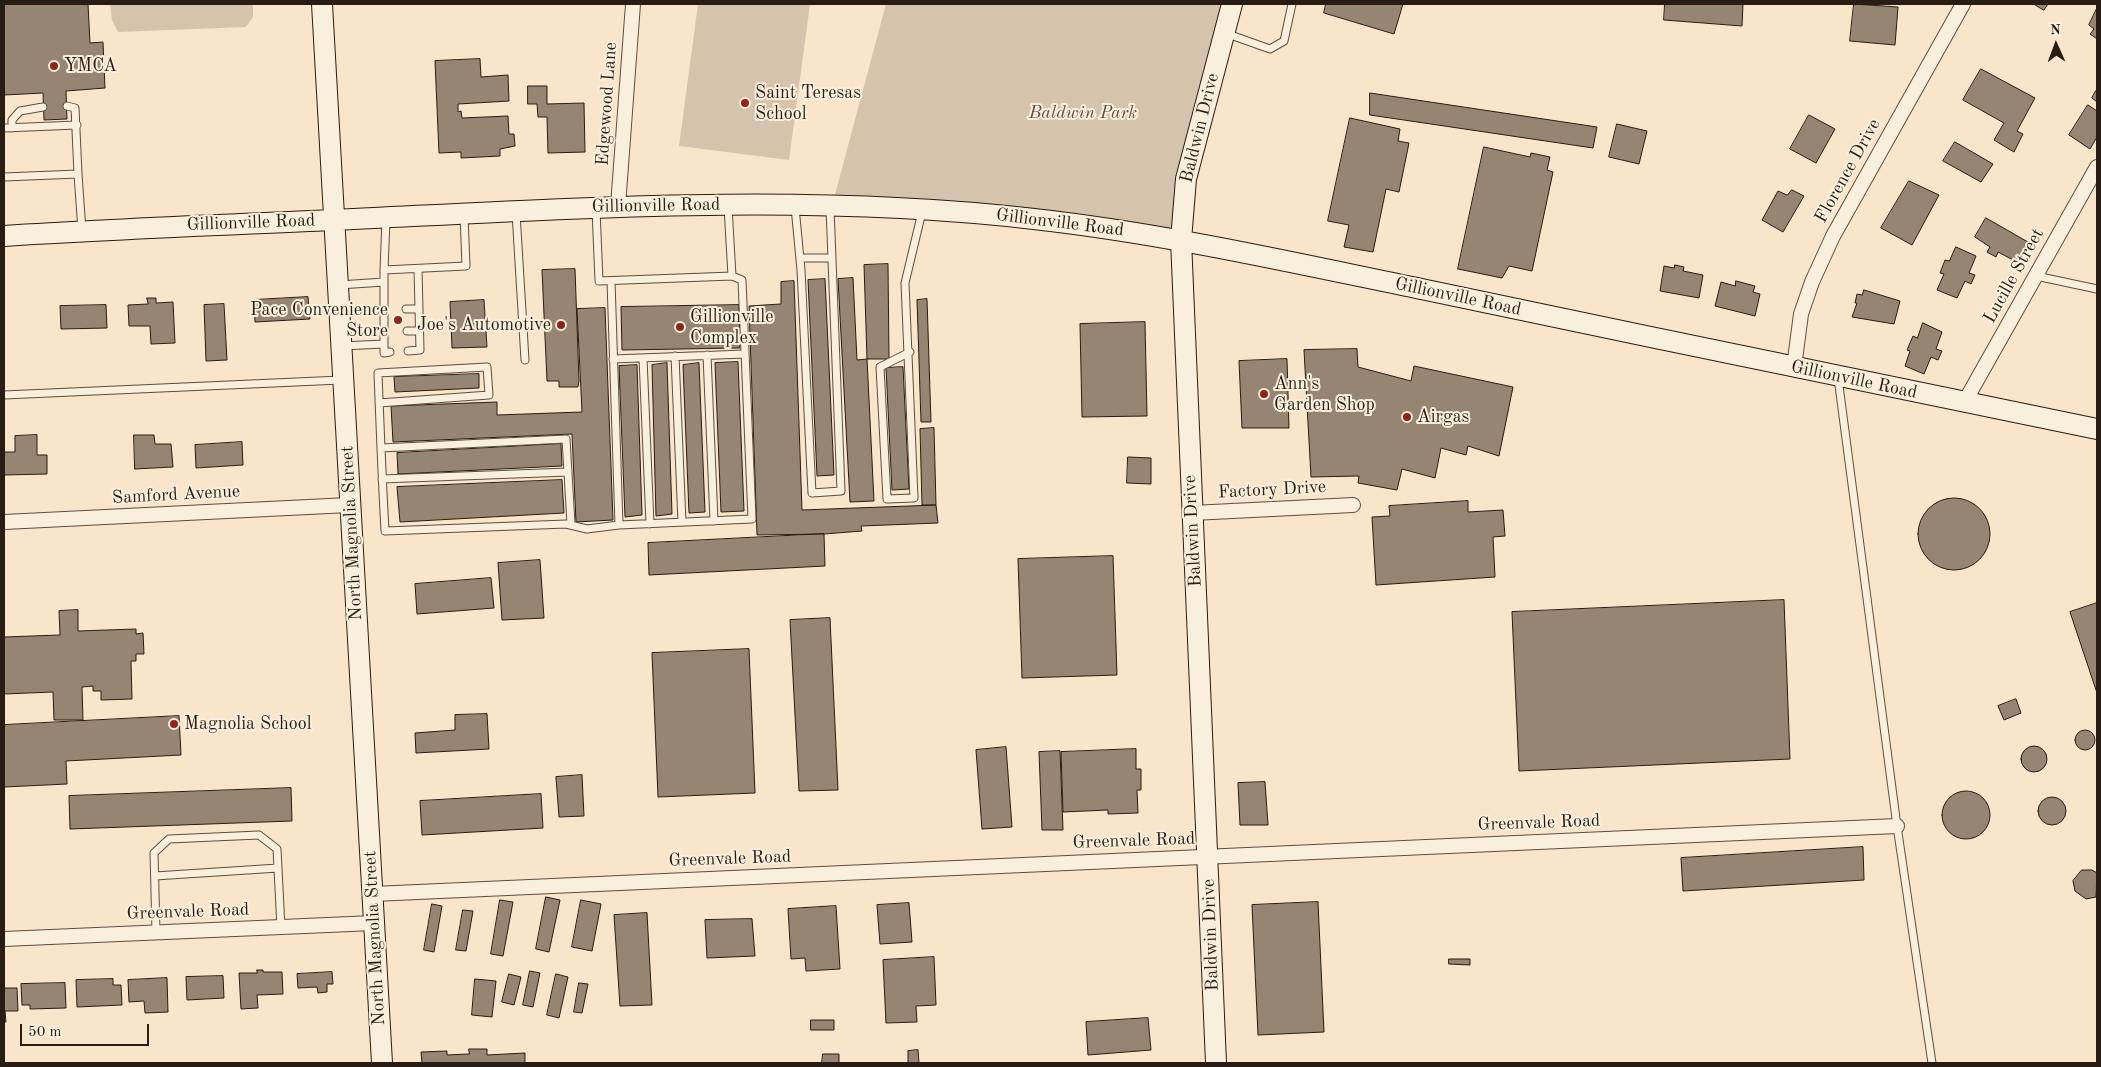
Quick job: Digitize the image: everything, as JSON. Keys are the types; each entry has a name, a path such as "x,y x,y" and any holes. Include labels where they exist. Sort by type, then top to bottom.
{"street":[{"name":"North Magnolia Street","path":"322,4 382,1063"},
{"name":"Edgewood Lane","path":"618,206 633,4"},
{"name":"Baldwin Drive","path":"1216,1063 1180,240 1186,179 1232,4"},
{"name":"Florence Drive","path":"1794,368 1801,314 1812,282 1833,236 1963,4"},
{"name":"Lucille Street","path":"1964,403 2097,167"},
{"name":"Gillionville Road","path":"4,236 515,210 728,204 795,204 923,209 1032,219 1180,240 1838,378 2097,429"},
{"name":"Factory Drive","path":"1192,513 1353,505"},
{"name":"Samford Avenue","path":"4,522 349,506"},
{"name":"Greenvale Road","path":"373,894 1897,826"},
{"name":"Greenvale Road","path":"4,939 374,923"}],"lane":[{"path":"1225,33 1270,49 1284,41 1292,4"},
{"path":"67,106 75,108 82,231"},
{"path":"12,128 12,120 20,112 43,107"},
{"path":"4,128 77,125"},
{"path":"4,177 78,174"},
{"path":"728,204 732,276"},
{"path":"795,204 800,258 812,493 841,492 830,205"},
{"path":"379,403 489,395 487,367 378,373 379,403 381,448 382,479 385,531 571,524 587,528 752,519 742,280 732,276 599,282 596,207"},
{"path":"910,352 880,367 887,499 914,498 910,352 905,283 923,209"},
{"path":"515,210 525,360"},
{"path":"384,270 466,266 464,213"},
{"path":"386,216 384,282 387,332 384,352 390,352"},
{"path":"800,258 832,258"},
{"path":"408,351 420,350 418,269"},
{"path":"2036,276 2097,289"},
{"path":"611,281 619,525"},
{"path":"339,284 384,282"},
{"path":"406,309 419,308"},
{"path":"407,331 419,331"},
{"path":"342,346 384,344"},
{"path":"613,359 745,354"},
{"path":"708,355 714,521"},
{"path":"675,356 682,522"},
{"path":"643,358 650,524"},
{"path":"1838,378 1897,826 1932,1063"},
{"path":"4,395 344,380"},
{"path":"381,448 566,440 571,524"},
{"path":"382,479 568,472"},
{"path":"156,932 154,853 169,839 259,835 277,849 281,928"},
{"path":"155,876 278,868"}],"green space":[{"path":"110,4 253,4 253,17 246,27 118,32 112,20"},
{"path":"698,4 810,4 789,160 679,146"},
{"name":"Baldwin Park","path":"886,4 1230,4 1179,238 833,202"}],"building":[{"name":"YMCA","path":"4,4 88,4 90,43 103,42 105,88 66,91 67,119 44,120 43,93 4,95"},
{"path":"1326,4 1403,4 1394,34 1324,13"},
{"path":"1665,4 1743,4 1742,26 1664,20"},
{"path":"1854,4 1898,7 1895,45 1850,41"},
{"path":"2034,4 2048,4 2044,10"},
{"path":"2097,8 2097,39 2090,34 2094,29 2089,25"},
{"path":"480,59 481,77 508,75 509,101 458,104 458,112 461,111 462,118 508,116 509,134 514,134 515,146 500,149 500,156 461,158 461,152 439,153 435,61"},
{"path":"1981,69 2035,98 2017,131 2023,134 2014,152 1994,140 2004,123 1963,100"},
{"path":"528,86 547,86 547,104 584,103 585,152 548,153 547,117 538,117 537,104 528,104"},
{"path":"2097,89 2097,102 2092,98"},
{"path":"1370,93 1597,127 1593,148 1370,115"},
{"path":"2088,105 2097,111 2097,137 2090,149 2069,135"},
{"path":"1809,115 1835,129 1816,163 1790,149"},
{"path":"1350,118 1400,129 1398,141 1409,143 1399,192 1386,189 1373,252 1344,247 1349,225 1328,221"},
{"path":"1617,124 1647,131 1639,164 1609,157"},
{"path":"1955,142 1993,164 1981,182 1943,161"},
{"path":"1484,147 1530,157 1531,153 1550,157 1547,170 1553,172 1532,271 1509,266 1502,278 1458,269"},
{"path":"1909,181 1939,195 1912,245 1881,228"},
{"path":"1792,190 1804,196 1783,232 1762,220 1778,191 1787,195"},
{"path":"1986,218 2028,242 2017,262 1998,252 1996,257 1987,252 1990,247 1975,237"},
{"path":"1956,247 1976,256 1969,273 1975,275 1971,284 1965,281 1957,298 1937,290 1944,274 1940,273 1945,260 1949,261"},
{"path":"888,264 889,359 867,359 864,265"},
{"path":"1675,265 1684,267 1683,271 1703,275 1699,298 1660,291 1664,266 1674,268"},
{"name":"Joe's Automotive","path":"575,269 579,381 578,387 559,387 559,381 547,381 542,270"},
{"path":"853,278 857,360 867,359 874,501 850,502 838,279"},
{"path":"825,279 834,475 817,476 808,280"},
{"path":"794,281 802,510 936,505 938,523 861,526 862,531 824,534 757,535 749,306 781,304 781,282"},
{"path":"1736,281 1755,286 1753,292 1760,294 1755,316 1715,306 1721,282 1735,286"},
{"path":"1864,290 1900,301 1894,324 1852,317 1857,303 1855,303 1857,294 1862,295"},
{"path":"308,297 310,319 255,322 254,300"},
{"path":"147,298 156,298 156,303 173,302 175,343 151,344 150,326 129,326 128,305 148,304"},
{"path":"927,299 931,422 921,422 917,300"},
{"path":"484,300 487,347 452,348 450,302"},
{"path":"224,304 227,360 206,361 204,305"},
{"path":"106,305 107,328 61,329 60,306"},
{"name":"Gillionville Complex","path":"739,305 740,348 622,350 621,307"},
{"path":"605,308 613,520 576,522 572,434 393,442 391,406 497,402 497,415 582,412 577,309"},
{"path":"1145,322 1147,416 1082,417 1080,324"},
{"path":"1923,323 1942,332 1936,349 1942,351 1938,360 1931,357 1924,374 1905,366 1910,351 1907,350 1913,336 1917,338"},
{"name":"Airgas","path":"1357,349 1358,367 1411,381 1414,366 1513,387 1499,456 1468,446 1466,455 1441,448 1435,478 1402,469 1397,490 1358,483 1359,476 1311,477 1304,350"},
{"name":"Ann's Garden Shop","path":"1287,359 1289,428 1242,428 1239,361"},
{"path":"738,362 744,511 721,512 715,363"},
{"path":"667,363 672,514 656,516 652,365"},
{"path":"699,363 705,512 689,513 683,365"},
{"path":"637,365 642,515 625,517 619,366"},
{"path":"903,367 909,489 892,490 886,368"},
{"path":"479,374 479,388 395,392 394,377"},
{"path":"934,428 936,505 922,505 920,429"},
{"path":"37,435 37,455 47,455 47,474 4,475 4,452 15,452 15,436"},
{"path":"134,435 154,435 155,444 171,444 173,467 135,469"},
{"path":"242,442 243,465 196,468 195,445"},
{"path":"561,444 562,466 398,474 397,453"},
{"path":"1128,457 1151,458 1151,484 1127,483"},
{"path":"562,480 564,513 400,522 397,487"},
{"path":"1954,498 1974,504 1984,514 1990,534 1984,554 1974,564 1954,570 1934,564 1924,554 1918,534 1924,514 1934,504"},
{"path":"1468,501 1468,512 1503,510 1505,536 1493,537 1495,577 1376,585 1372,517 1390,516 1389,506"},
{"path":"824,534 825,566 649,575 648,543"},
{"path":"1113,556 1117,675 1022,678 1018,559"},
{"path":"540,560 544,618 502,620 498,563"},
{"path":"491,578 494,608 417,614 415,584"},
{"path":"1784,600 1790,759 1519,771 1512,612"},
{"path":"2097,603 2097,693 2070,612"},
{"path":"78,610 78,631 136,629 136,634 143,633 144,654 136,654 136,661 131,661 132,699 101,700 101,691 93,691 93,686 82,687 83,720 54,720 53,692 4,694 4,637 60,635 59,611"},
{"path":"830,618 838,790 799,791 790,620"},
{"path":"749,649 755,793 658,797 652,653"},
{"path":"2016,699 2021,713 2004,720 1998,706"},
{"path":"487,714 489,749 416,753 415,733 455,730 455,715"},
{"path":"179,716 181,755 66,761 67,784 4,787 4,725"},
{"path":"2085,730 2092,733 2095,740 2092,747 2085,750 2078,747 2075,740 2078,733"},
{"path":"2034,746 2043,750 2047,759 2043,768 2034,772 2025,768 2021,759 2025,750"},
{"path":"1006,747 1012,827 982,829 976,750"},
{"path":"1136,749 1136,769 1141,769 1141,790 1137,790 1138,813 1108,814 1108,810 1063,812 1061,752"},
{"path":"1060,751 1063,830 1042,830 1039,752"},
{"path":"582,775 584,816 559,817 556,777"},
{"path":"1265,782 1268,825 1240,825 1238,783"},
{"path":"291,788 292,821 70,829 69,796"},
{"path":"1966,791 1975,793 1983,798 1988,806 1990,815 1988,824 1983,832 1975,837 1966,839 1957,837 1949,832 1944,824 1942,815 1944,806 1949,798 1957,793"},
{"path":"541,794 543,828 422,835 420,801"},
{"path":"2052,797 2062,801 2066,811 2062,821 2052,825 2042,821 2038,811 2042,801"},
{"path":"1863,847 1864,880 1683,891 1681,858"},
{"path":"2082,870 2092,870 2097,873 2096,897 2086,899 2075,891 2073,881"},
{"path":"546,897 560,900 549,952 536,949"},
{"path":"500,900 513,902 503,956 491,954"},
{"path":"581,900 601,904 592,951 572,947"},
{"path":"1318,902 1324,1032 1258,1035 1252,905"},
{"path":"909,903 912,942 880,944 877,905"},
{"path":"432,904 442,906 434,952 424,950"},
{"path":"836,906 840,969 806,971 805,958 791,959 788,909"},
{"path":"463,910 473,911 466,951 456,950"},
{"path":"647,913 652,1005 620,1006 614,915"},
{"path":"752,919 755,956 707,958 705,920"},
{"path":"934,957 936,1005 916,1006 917,1022 886,1023 883,960"},
{"path":"1449,959 1470,959 1470,965 1449,964"},
{"path":"257,970 263,970 263,972 282,972 283,994 257,995 258,1008 241,1009 239,973 257,973"},
{"path":"530,971 540,973 533,1007 523,1005"},
{"path":"332,972 333,984 327,984 327,992 318,993 317,987 298,988 297,974"},
{"path":"509,974 521,977 514,1005 502,1002"},
{"path":"556,974 568,977 559,1018 547,1015"},
{"path":"223,976 224,998 187,1000 186,977"},
{"path":"167,978 168,1012 145,1013 144,1001 129,1002 128,980"},
{"path":"113,979 113,985 121,985 122,1005 77,1007 76,980"},
{"path":"475,979 496,981 492,1017 472,1015"},
{"path":"65,983 66,1008 30,1009 30,1005 22,1005 21,984"},
{"path":"579,983 588,984 582,1013 574,1012"},
{"path":"4,988 17,988 18,1011 5,1011 6,1022 4,1022"},
{"path":"1148,1018 1151,1050 1088,1055 1086,1022"},
{"path":"811,1020 834,1020 834,1030 811,1030"},
{"path":"469,1049 487,1049 487,1055 525,1053 525,1063 422,1063 421,1052 447,1051 447,1055 469,1054"},
{"path":"918,1050 919,1063 908,1063 908,1051"},
{"path":"823,1054 839,1054 839,1063 822,1063"}],"place":[{"name":"YMCA","path":"54,66"},
{"name":"Saint Teresas School","path":"745,103"},
{"name":"Pace Convenience Store","path":"398,320"},
{"name":"Joe's Automotive","path":"561,325"},
{"name":"Gillionville Complex","path":"680,327"},
{"name":"Ann's Garden Shop","path":"1264,394"},
{"name":"Airgas","path":"1407,417"},
{"name":"Magnolia School","path":"174,724"}]}
